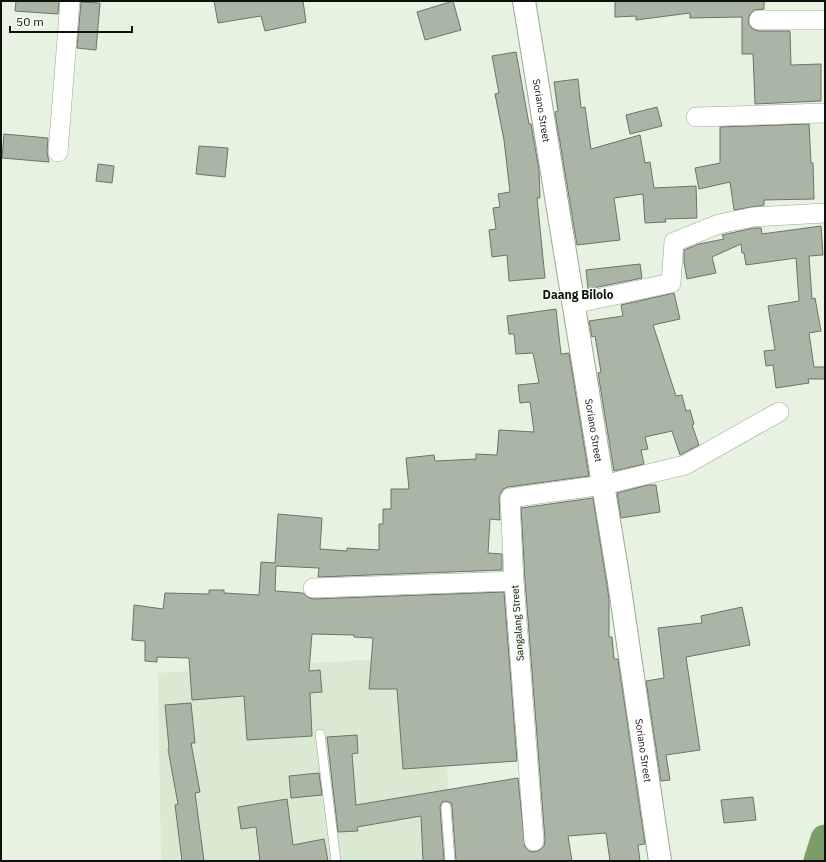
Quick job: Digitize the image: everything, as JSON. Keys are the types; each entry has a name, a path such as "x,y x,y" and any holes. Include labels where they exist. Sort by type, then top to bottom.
{"main road":[{"name":"Soriano Street","path":"524,1 603,485 660,861"}],"street":[{"path":"58,152 70,1"},
{"path":"759,20 825,20"},
{"path":"696,117 825,113"},
{"path":"574,304 671,283 674,242 719,224 753,217 825,213"},
{"path":"603,485 685,465 779,412"},
{"name":"Sangalang Street","path":"534,841 514,581 510,498 603,485"},
{"path":"313,588 514,581"}],"lane":[{"path":"320,734 336,861"},
{"path":"446,807 450,861"}],"shaded area":[{"path":"441,655 452,861 161,861 158,673"}],"building":[{"path":"16,1 59,1 58,14 15,11"},
{"path":"214,1 303,1 306,22 265,31 261,16 218,23"},
{"path":"453,1 461,30 425,40 417,12"},
{"path":"615,1 764,1 764,9 754,10 750,14 748,20 749,25 753,29 759,31 790,31 791,65 821,64 821,101 755,104 753,54 742,54 742,17 690,18 690,13 636,20 636,16 615,17"},
{"path":"81,2 100,3 96,50 77,48"},
{"path":"516,52 539,170 540,198 537,198 545,278 509,281 507,255 492,257 489,230 496,229 493,208 500,207 498,194 510,192 504,140 495,94 499,93 492,56"},
{"path":"578,79 581,108 585,107 591,149 640,135 645,163 650,162 654,188 696,186 697,218 665,219 666,222 645,223 643,194 614,198 620,240 577,245 555,112 558,111 554,82"},
{"path":"657,107 662,126 630,134 626,115"},
{"path":"809,124 811,163 813,163 814,199 764,200 764,205 734,210 730,182 699,189 695,168 720,163 720,127"},
{"path":"4,134 48,138 47,152 49,162 2,158"},
{"path":"199,146 228,148 225,177 196,174"},
{"path":"98,164 114,166 112,183 96,181"},
{"path":"821,226 823,255 809,256 812,299 815,298 821,331 809,333 814,367 825,367 825,379 808,379 809,383 776,388 773,365 766,366 764,351 775,350 768,306 799,301 796,258 746,265 741,244 712,257 716,273 687,279 684,262 684,250 699,244 724,239 722,235 754,228 761,228 762,234"},
{"path":"640,264 642,278 588,289 586,270"},
{"path":"674,293 680,319 653,325 676,396 682,395 686,411 690,410 694,424 692,425 699,445 680,455 672,431 645,437 648,449 641,450 644,464 614,471 598,373 601,372 595,336 592,337 589,321 623,316 621,305"},
{"path":"556,309 561,354 569,353 589,476 508,487 503,489 499,498 500,520 490,519 488,553 502,554 502,570 318,577 319,568 276,566 275,591 303,593 313,599 504,592 517,761 403,769 397,689 369,689 373,638 354,637 354,635 312,634 309,671 320,670 322,692 310,693 312,736 247,740 244,696 192,700 189,658 157,657 157,662 145,661 145,641 132,640 134,605 163,609 165,593 209,594 209,590 224,590 224,593 259,595 261,562 275,563 278,514 322,518 320,549 347,551 347,548 379,550 379,524 383,524 383,509 391,509 391,489 409,489 406,458 434,455 435,461 476,459 476,454 497,455 499,430 534,432 530,402 520,403 518,385 539,383 533,353 516,354 514,334 509,334 507,316"},
{"path":"648,485 656,485 660,512 621,518 617,493"},
{"path":"593,498 609,598 609,637 612,637 614,659 618,659 645,844 638,845 640,861 610,861 606,833 568,836 572,861 456,861 452,807 451,803 446,801 442,802 440,807 444,861 423,861 421,816 357,827 358,831 338,832 327,737 357,735 358,753 352,754 356,805 518,778 525,847 529,851 534,852 540,850 544,846 545,840 525,580 521,508"},
{"path":"742,607 750,645 686,657 700,750 666,755 670,780 661,781 646,681 664,678 658,628 702,623 701,616"},
{"path":"191,703 195,743 191,743 200,792 195,793 204,861 182,861 175,805 178,804 168,749 165,705"},
{"path":"319,773 322,795 291,798 289,776"},
{"path":"753,797 756,820 724,823 721,800"},
{"path":"287,799 293,845 324,839 328,861 260,861 256,827 241,829 238,807"}],"waterway":[{"path":"818,861 825,839"}],"district":[{"name":"Daang Bilolo","path":"578,295"}]}
